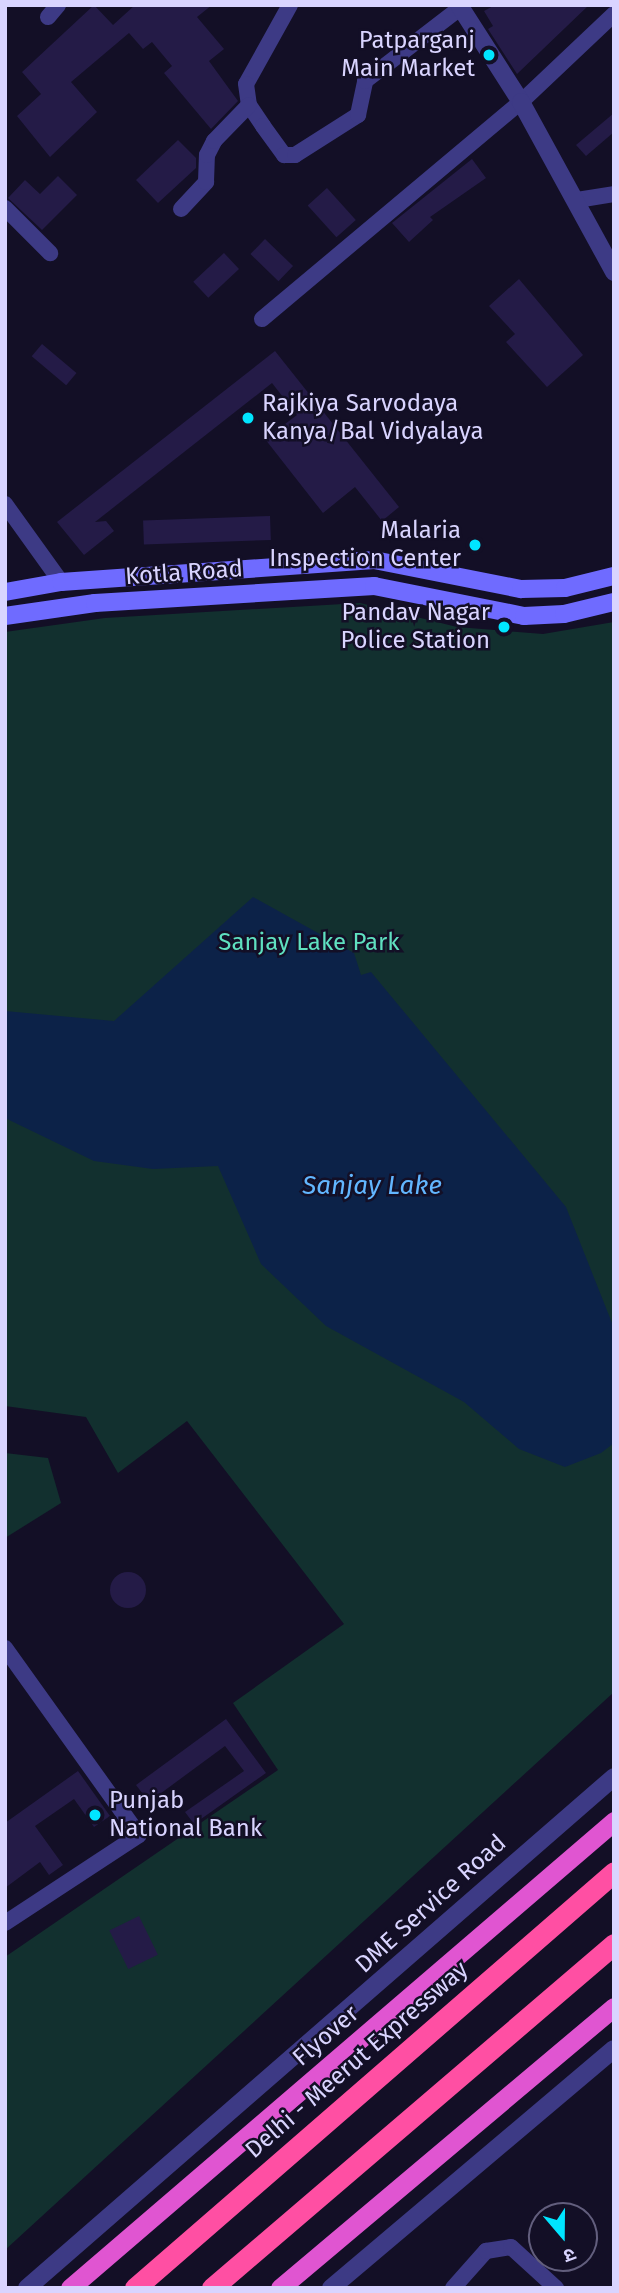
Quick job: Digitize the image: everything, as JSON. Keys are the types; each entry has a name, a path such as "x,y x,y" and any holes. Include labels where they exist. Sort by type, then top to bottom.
{"highway":[{"name":"Flyover","path":"70,2288 614,1821"},
{"name":"Delhi - Meerut Expressway","path":"135,2288 614,1872"},
{"path":"212,2288 614,1944"},
{"path":"280,2288 614,2007"}],"main road":[{"name":"Kotla Road","path":"5,592 61,582 374,560 521,589 565,588 614,576"},
{"name":"Kotla Road","path":"5,616 95,603 374,586 524,616 564,614 614,602"}],"street":[{"path":"289,5 246,84 249,105 284,155 303,152 358,115 365,81 459,7 521,102 614,272"},
{"path":"262,319 521,102 614,14"},
{"path":"181,209 206,182 207,155 214,141 249,105"},
{"path":"577,200 614,194"},
{"path":"5,208 50,253"},
{"path":"5,504 61,582"},
{"path":"5,1648 139,1835 5,1923"},
{"name":"DME Service Road","path":"27,2288 614,1777"},
{"path":"331,2288 614,2049"},
{"path":"453,2288 486,2251 511,2247 556,2288"}],"green space":[{"name":"Sanjay Lake Park","path":"360,603 457,627 543,634 614,622 614,1692 5,2250 5,1957 278,1770 233,1703 344,1624 187,1421 118,1473 86,1417 5,1406 5,632 105,618"},
{"path":"5,1453 48,1458 61,1503 5,1538"}],"water":[{"name":"Sanjay Lake","path":"253,897 354,953 361,975 371,972 566,1207 614,1328 614,1443 601,1453 565,1467 519,1449 464,1402 326,1326 261,1264 218,1166 153,1169 94,1161 5,1118 5,1011 114,1021"}],"building":[{"path":"94,5 113,25 135,5 212,5 197,17 224,49 209,61 238,101 211,129 164,73 172,66 152,42 143,49 129,33 71,82 97,112 50,157 17,116 41,94 22,72"},
{"path":"495,5 589,5 517,74 488,29 493,26 484,11"},
{"path":"614,113 614,132 586,156 576,145"},
{"path":"178,140 196,158 196,168 158,203 136,180"},
{"path":"472,159 486,178 430,217 433,220 409,242 392,223"},
{"path":"58,176 77,195 42,230 8,198 25,180 40,194"},
{"path":"327,188 356,220 336,237 308,205"},
{"path":"265,239 293,266 278,281 250,254"},
{"path":"224,253 239,269 208,298 193,282"},
{"path":"519,279 583,355 547,387 506,342 515,334 489,306"},
{"path":"42,344 76,373 66,385 32,356"},
{"path":"275,351 399,507 382,521 355,487 323,513 265,439 297,415 272,383 95,522 106,521 114,531 84,555 57,522"},
{"path":"270,516 271,540 144,544 143,520"},
{"path":"128,1572 141,1577 146,1590 141,1603 128,1608 115,1603 110,1590 115,1577"},
{"path":"226,1719 266,1773 194,1824 185,1812 244,1771 225,1746 149,1802 136,1785"},
{"path":"78,1771 110,1816 94,1827 74,1799 35,1826 63,1865 49,1875 40,1862 5,1888 5,1823"},
{"path":"139,1916 158,1955 128,1969 109,1930"}],"place":[{"name":"Patparganj Main Market","path":"489,55"},
{"name":"Rajkiya Sarvodaya Kanya/Bal Vidyalaya","path":"248,418"},
{"name":"Malaria Inspection Center","path":"475,545"},
{"name":"Pandav Nagar Police Station","path":"504,627"},
{"name":"Punjab National Bank","path":"95,1815"}]}
